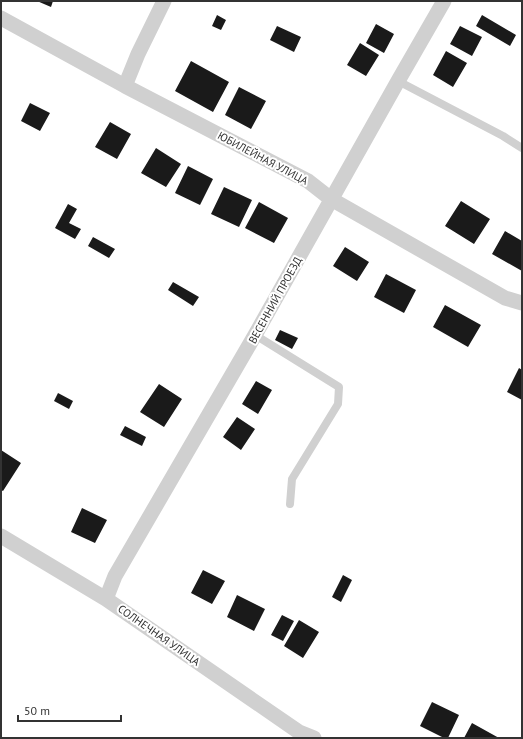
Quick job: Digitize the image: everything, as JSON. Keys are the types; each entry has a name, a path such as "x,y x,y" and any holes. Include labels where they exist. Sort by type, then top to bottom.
{"street":[{"path":"125,86 138,54 164,1"},
{"name":"ВЕСЕННИЙ ПРОЕЗД","path":"106,599 115,576 255,336 444,1"},
{"name":"ЮБИЛЕЙНАЯ УЛИЦА","path":"1,18 125,86 308,181 331,199 505,298 522,303"},
{"name":"СОЛНЕЧНАЯ УЛИЦА","path":"1,536 106,599 299,732 314,738"}],"lane":[{"path":"398,81 503,136 522,148"},
{"path":"255,336 339,387 338,404 292,478 290,504"}],"building":[{"path":"37,1 53,1 51,7"},
{"path":"217,15 226,20 221,30 212,26"},
{"path":"482,15 516,35 510,46 476,26"},
{"path":"376,24 394,34 384,53 366,43"},
{"path":"277,26 301,37 294,52 270,40"},
{"path":"460,26 482,37 472,56 450,44"},
{"path":"360,43 379,55 366,76 347,65"},
{"path":"446,51 467,63 453,87 433,75"},
{"path":"191,61 229,82 213,112 175,91"},
{"path":"239,87 266,101 251,129 225,115"},
{"path":"30,103 50,113 40,131 21,121"},
{"path":"110,122 131,134 117,159 95,147"},
{"path":"156,148 181,164 166,187 141,173"},
{"path":"188,166 213,179 200,205 175,193"},
{"path":"224,187 252,200 239,227 211,214"},
{"path":"461,201 490,219 474,244 445,226"},
{"path":"259,202 288,218 274,243 245,228"},
{"path":"68,204 77,209 69,223 81,229 75,239 55,228"},
{"path":"505,231 522,241 522,271 492,254"},
{"path":"93,237 115,249 109,258 88,246"},
{"path":"345,247 369,262 357,281 333,266"},
{"path":"386,274 416,290 404,313 374,297"},
{"path":"173,282 199,297 193,306 168,290"},
{"path":"445,305 481,325 468,347 433,327"},
{"path":"280,330 298,338 292,349 275,340"},
{"path":"519,368 522,370 522,400 507,392"},
{"path":"256,381 272,390 258,414 242,404"},
{"path":"159,384 182,399 164,427 140,412"},
{"path":"58,393 73,401 69,409 54,401"},
{"path":"237,417 255,429 241,450 223,437"},
{"path":"125,426 146,437 142,446 120,435"},
{"path":"1,450 21,463 3,491 1,490"},
{"path":"82,508 107,520 95,543 71,532"},
{"path":"203,570 225,581 212,604 191,593"},
{"path":"343,575 352,580 341,602 332,597"},
{"path":"237,595 265,609 254,631 227,617"},
{"path":"282,615 294,621 283,641 271,635"},
{"path":"299,620 319,632 303,658 284,646"},
{"path":"432,702 459,715 448,738 444,738 420,726"},
{"path":"472,723 499,738 464,738"}]}
